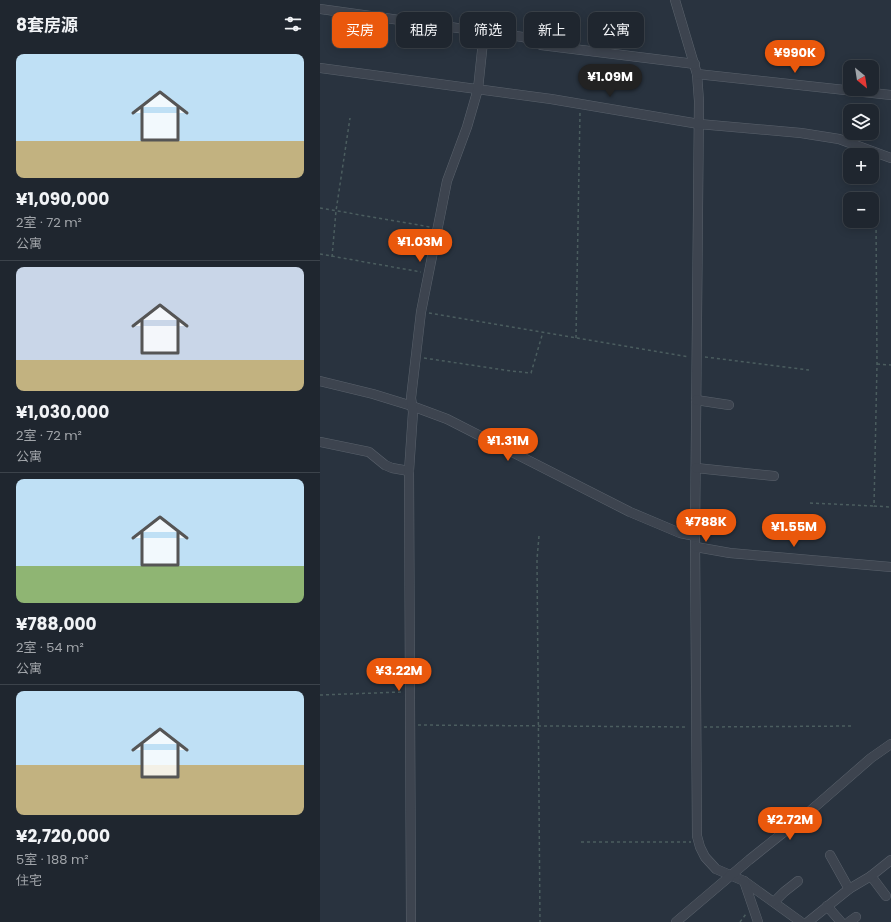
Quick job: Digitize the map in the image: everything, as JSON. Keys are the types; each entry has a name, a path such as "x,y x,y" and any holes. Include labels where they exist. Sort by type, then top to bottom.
{"street":[{"path":"675,0 697,74 699,101 696,400 697,836 705,857 716,869 731,877 744,881 801,922"},
{"path":"320,9 460,29"},
{"path":"516,36 523,37 541,45 694,64"},
{"path":"411,922 410,467 413,412 411,398 421,312 447,181 467,127 478,87 482,48"},
{"path":"320,68 478,87 699,122 802,133 839,139 891,158"},
{"path":"697,74 891,95"},
{"path":"320,381 373,394 447,419 630,512 675,531 696,536"},
{"path":"696,400 729,405"},
{"path":"320,442 369,452 392,468 410,467"},
{"path":"696,468 774,476"},
{"path":"696,547 730,553 891,567"},
{"path":"676,922 731,877 749,860 809,812 871,758 891,744"},
{"path":"830,855 849,889"},
{"path":"808,922 849,889 871,876 891,860"},
{"path":"871,876 886,896"},
{"path":"744,881 758,922"},
{"path":"774,902 798,881"},
{"path":"827,906 841,922"}],"path":[{"path":"576,338 579,120 581,104"},
{"path":"332,257 336,211 350,118"},
{"path":"320,208 438,229"},
{"path":"874,506 877,364 876,228"},
{"path":"320,254 429,274"},
{"path":"421,312 690,357 697,356 809,370"},
{"path":"416,356 531,373 543,332"},
{"path":"877,364 891,365"},
{"path":"810,503 891,507"},
{"path":"539,536 537,559 540,922"},
{"path":"320,695 410,692"},
{"path":"410,725 696,727 854,726"},
{"path":"581,842 678,843 698,841"}]}
